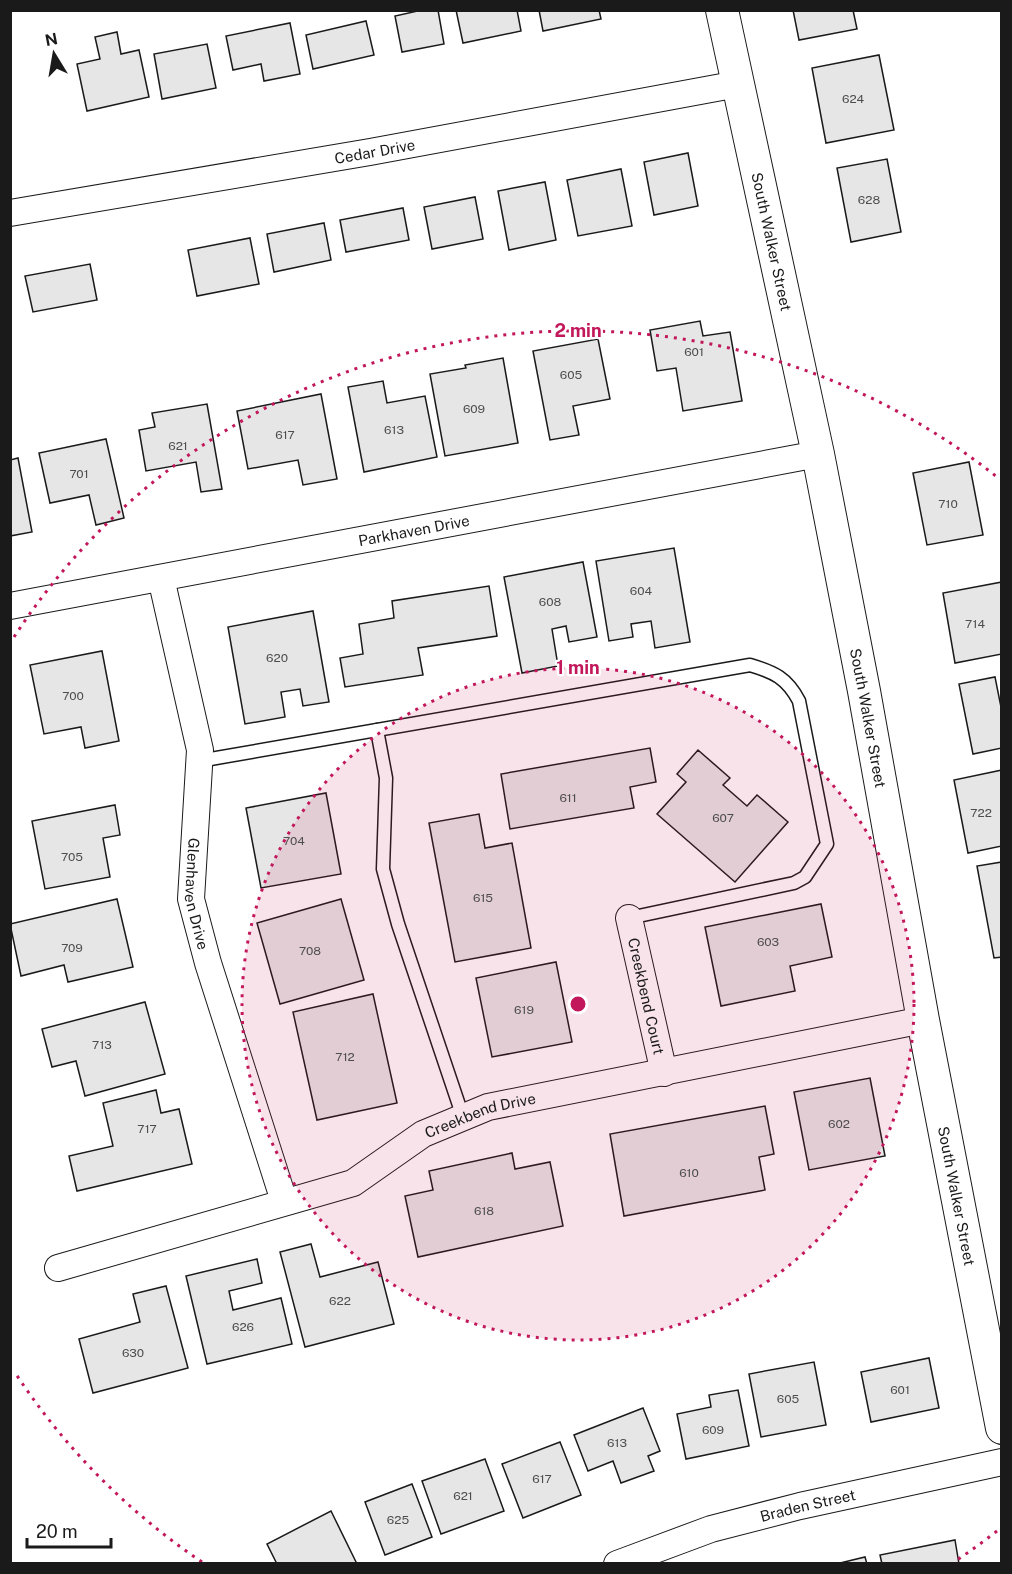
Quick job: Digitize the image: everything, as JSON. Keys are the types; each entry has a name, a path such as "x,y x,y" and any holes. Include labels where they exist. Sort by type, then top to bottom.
{"street":[{"name":"South Walker Street","path":"722,10 818,454 864,691 923,1020 1002,1428"},
{"name":"Cedar Drive","path":"10,213 370,152 738,84"},
{"name":"Parkhaven Drive","path":"10,606 818,454"},
{"name":"Glenhaven Drive","path":"161,578 200,750 191,899 208,963 284,1201"},
{"name":"Creekbend Court","path":"629,918 664,1073"},
{"name":"Creekbend Drive","path":"58,1268 284,1201 353,1183 423,1134 488,1107 923,1020"},
{"name":"Braden Street","path":"617,1563 711,1529 800,1506 1002,1462"}],"lane":[{"path":"199,760 750,665 771,671 791,686 799,701 826,844 805,877 794,883 629,918"},
{"path":"377,730 386,778 383,869 398,924 464,1117"}],"building":[{"path":"422,10 438,10 444,44 402,52 395,16"},
{"path":"456,10 517,10 521,31 463,43"},
{"path":"539,10 599,10 601,19 543,31"},
{"path":"793,10 853,10 857,29 799,40"},
{"path":"366,21 374,55 313,69 306,35"},
{"path":"290,23 300,74 264,81 261,64 233,70 226,36"},
{"path":"117,32 121,54 139,50 149,97 87,111 77,64 100,59 95,37"},
{"path":"207,44 216,88 162,99 154,54"},
{"path":"879,55 894,130 826,143 812,68"},
{"path":"688,153 698,206 654,215 644,162"},
{"path":"887,159 901,232 851,242 837,168"},
{"path":"621,169 632,226 578,236 567,180"},
{"path":"545,182 556,240 509,250 498,191"},
{"path":"475,197 483,239 432,249 424,207"},
{"path":"403,208 409,240 346,252 340,220"},
{"path":"324,223 331,260 274,272 267,234"},
{"path":"250,238 259,284 197,296 188,250"},
{"path":"90,264 97,300 33,312 25,276"},
{"path":"700,321 703,336 730,332 742,401 683,411 676,368 657,371 650,330"},
{"path":"598,339 610,399 573,406 579,435 550,440 533,351"},
{"path":"503,358 518,443 445,456 430,374 466,368 465,365"},
{"path":"383,381 387,403 425,396 437,457 364,472 348,387"},
{"path":"321,394 337,479 303,485 298,460 248,469 237,411"},
{"path":"207,404 222,489 201,492 196,462 146,471 139,430 155,427 152,413"},
{"path":"106,439 124,518 96,525 89,495 50,503 39,453"},
{"path":"18,458 32,532 10,536 10,460"},
{"path":"969,462 983,535 927,545 913,473"},
{"path":"674,548 690,642 655,648 651,621 631,624 633,637 609,641 596,561"},
{"path":"583,562 597,637 569,642 566,626 552,629 558,666 522,673 504,577"},
{"path":"1002,582 1002,654 955,663 943,593"},
{"path":"489,586 497,636 418,648 423,675 345,687 340,658 363,654 359,624 394,618 392,601"},
{"path":"313,611 329,702 303,706 300,689 281,692 285,717 245,724 228,627"},
{"path":"102,651 119,741 85,748 81,727 44,734 30,665"},
{"path":"995,677 1002,712 1002,748 973,754 959,684"},
{"path":"650,748 656,782 630,787 634,808 510,829 501,774"},
{"path":"698,750 730,778 723,785 747,806 757,795 788,822 735,882 657,814 686,782 677,774"},
{"path":"1002,770 1002,846 968,853 954,780"},
{"path":"326,793 341,874 261,888 246,808"},
{"path":"115,805 120,835 103,838 110,877 45,889 32,821"},
{"path":"479,814 485,848 512,843 531,948 455,962 429,823"},
{"path":"1002,862 1002,957 994,958 977,866"},
{"path":"117,899 133,967 68,982 64,965 21,976 10,924"},
{"path":"341,899 364,980 280,1004 257,923"},
{"path":"821,904 832,957 790,966 795,991 721,1006 705,927"},
{"path":"556,962 572,1042 492,1057 476,978"},
{"path":"373,994 397,1103 317,1120 293,1012"},
{"path":"145,1002 165,1074 85,1096 76,1061 52,1067 42,1029"},
{"path":"870,1078 885,1156 809,1170 794,1092"},
{"path":"156,1090 161,1113 179,1109 192,1164 77,1191 69,1156 113,1146 103,1103"},
{"path":"765,1106 774,1154 759,1157 765,1190 624,1216 610,1134"},
{"path":"512,1153 515,1169 550,1162 563,1226 418,1257 405,1196 433,1190 429,1171"},
{"path":"311,1244 320,1277 378,1262 394,1324 305,1347 280,1252"},
{"path":"257,1259 262,1283 229,1291 233,1310 281,1298 292,1344 207,1364 186,1276"},
{"path":"166,1286 188,1368 93,1393 79,1339 140,1322 133,1294"},
{"path":"929,1358 939,1408 871,1422 861,1372"},
{"path":"814,1362 826,1425 761,1437 749,1374"},
{"path":"738,1390 749,1446 686,1459 677,1414 711,1407 709,1395"},
{"path":"643,1408 660,1451 648,1456 654,1471 621,1483 613,1461 588,1471 574,1435"},
{"path":"560,1442 581,1495 523,1518 502,1464"},
{"path":"485,1459 504,1511 441,1534 422,1481"},
{"path":"412,1484 432,1537 385,1555 365,1502"},
{"path":"331,1511 357,1564 277,1564 267,1544"},
{"path":"955,1540 959,1564 882,1564 880,1555"},
{"path":"865,1557 867,1564 836,1564"}]}
